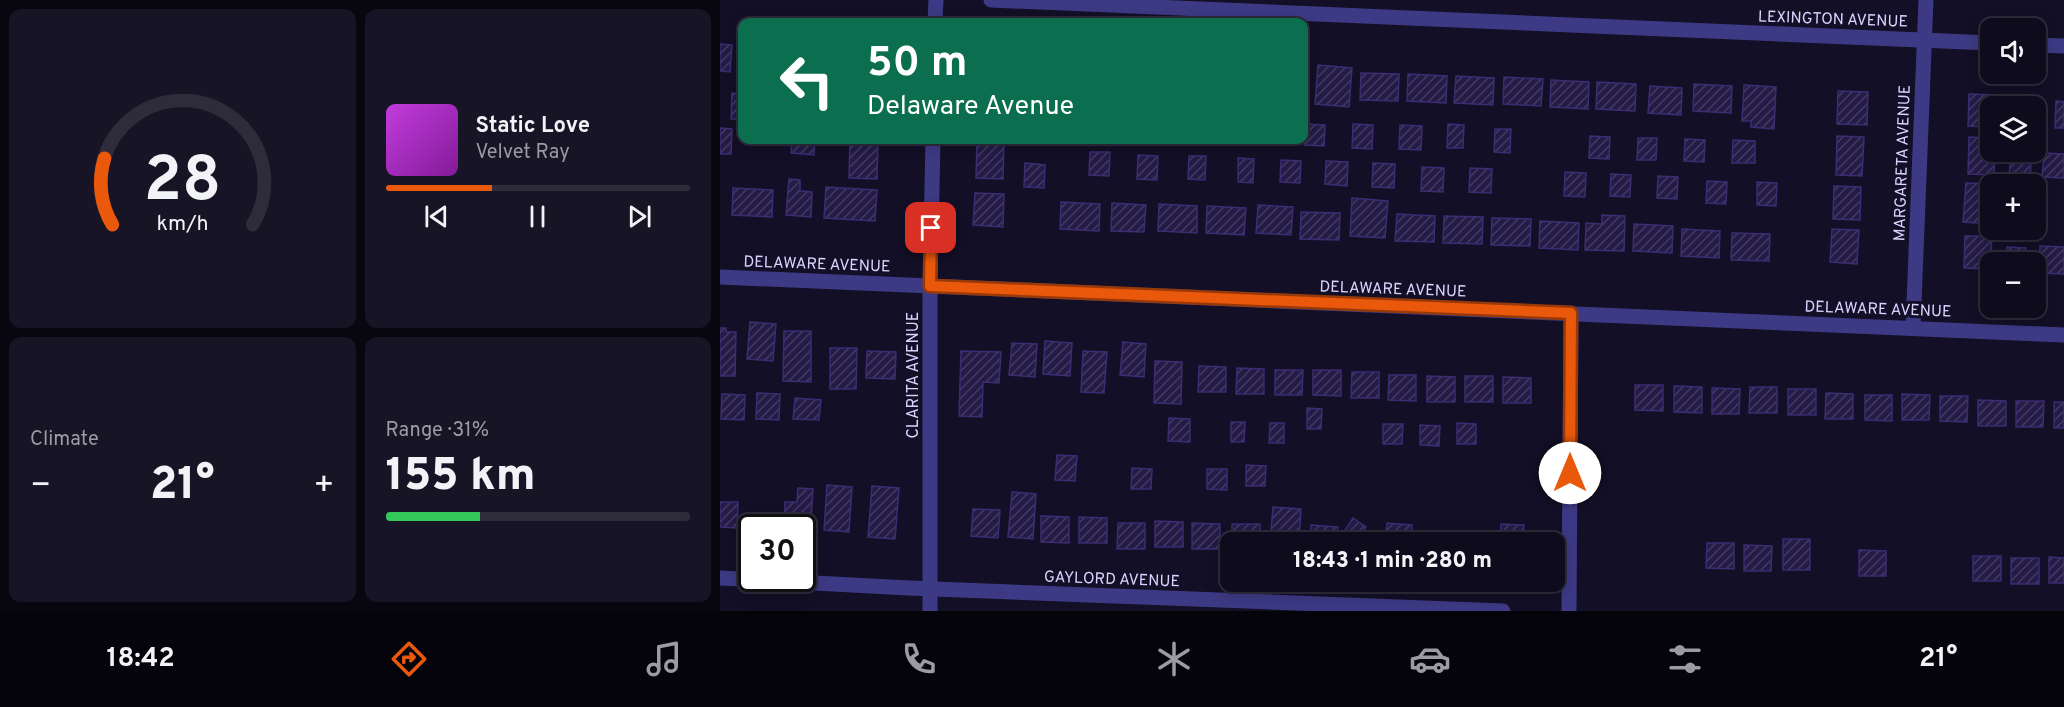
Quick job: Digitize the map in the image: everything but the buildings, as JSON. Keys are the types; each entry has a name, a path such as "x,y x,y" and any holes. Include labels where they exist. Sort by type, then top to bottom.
{"street":[{"path":"935,18 936,0"},
{"name":"LEXINGTON AVENUE","path":"991,0 1980,43"},
{"name":"MARGARETA AVENUE","path":"1913,328 1926,0"},
{"path":"2046,45 2064,46"},
{"name":"CLARITA AVENUE","path":"930,611 930,286 933,144"},
{"name":"DELAWARE AVENUE","path":"720,277 2064,334"},
{"path":"1569,611 1571,313"},
{"name":"GAYLORD AVENUE","path":"720,578 930,589 1503,611"}],"route":[{"path":"931,228 930,286 1571,313 1570,473"}]}
